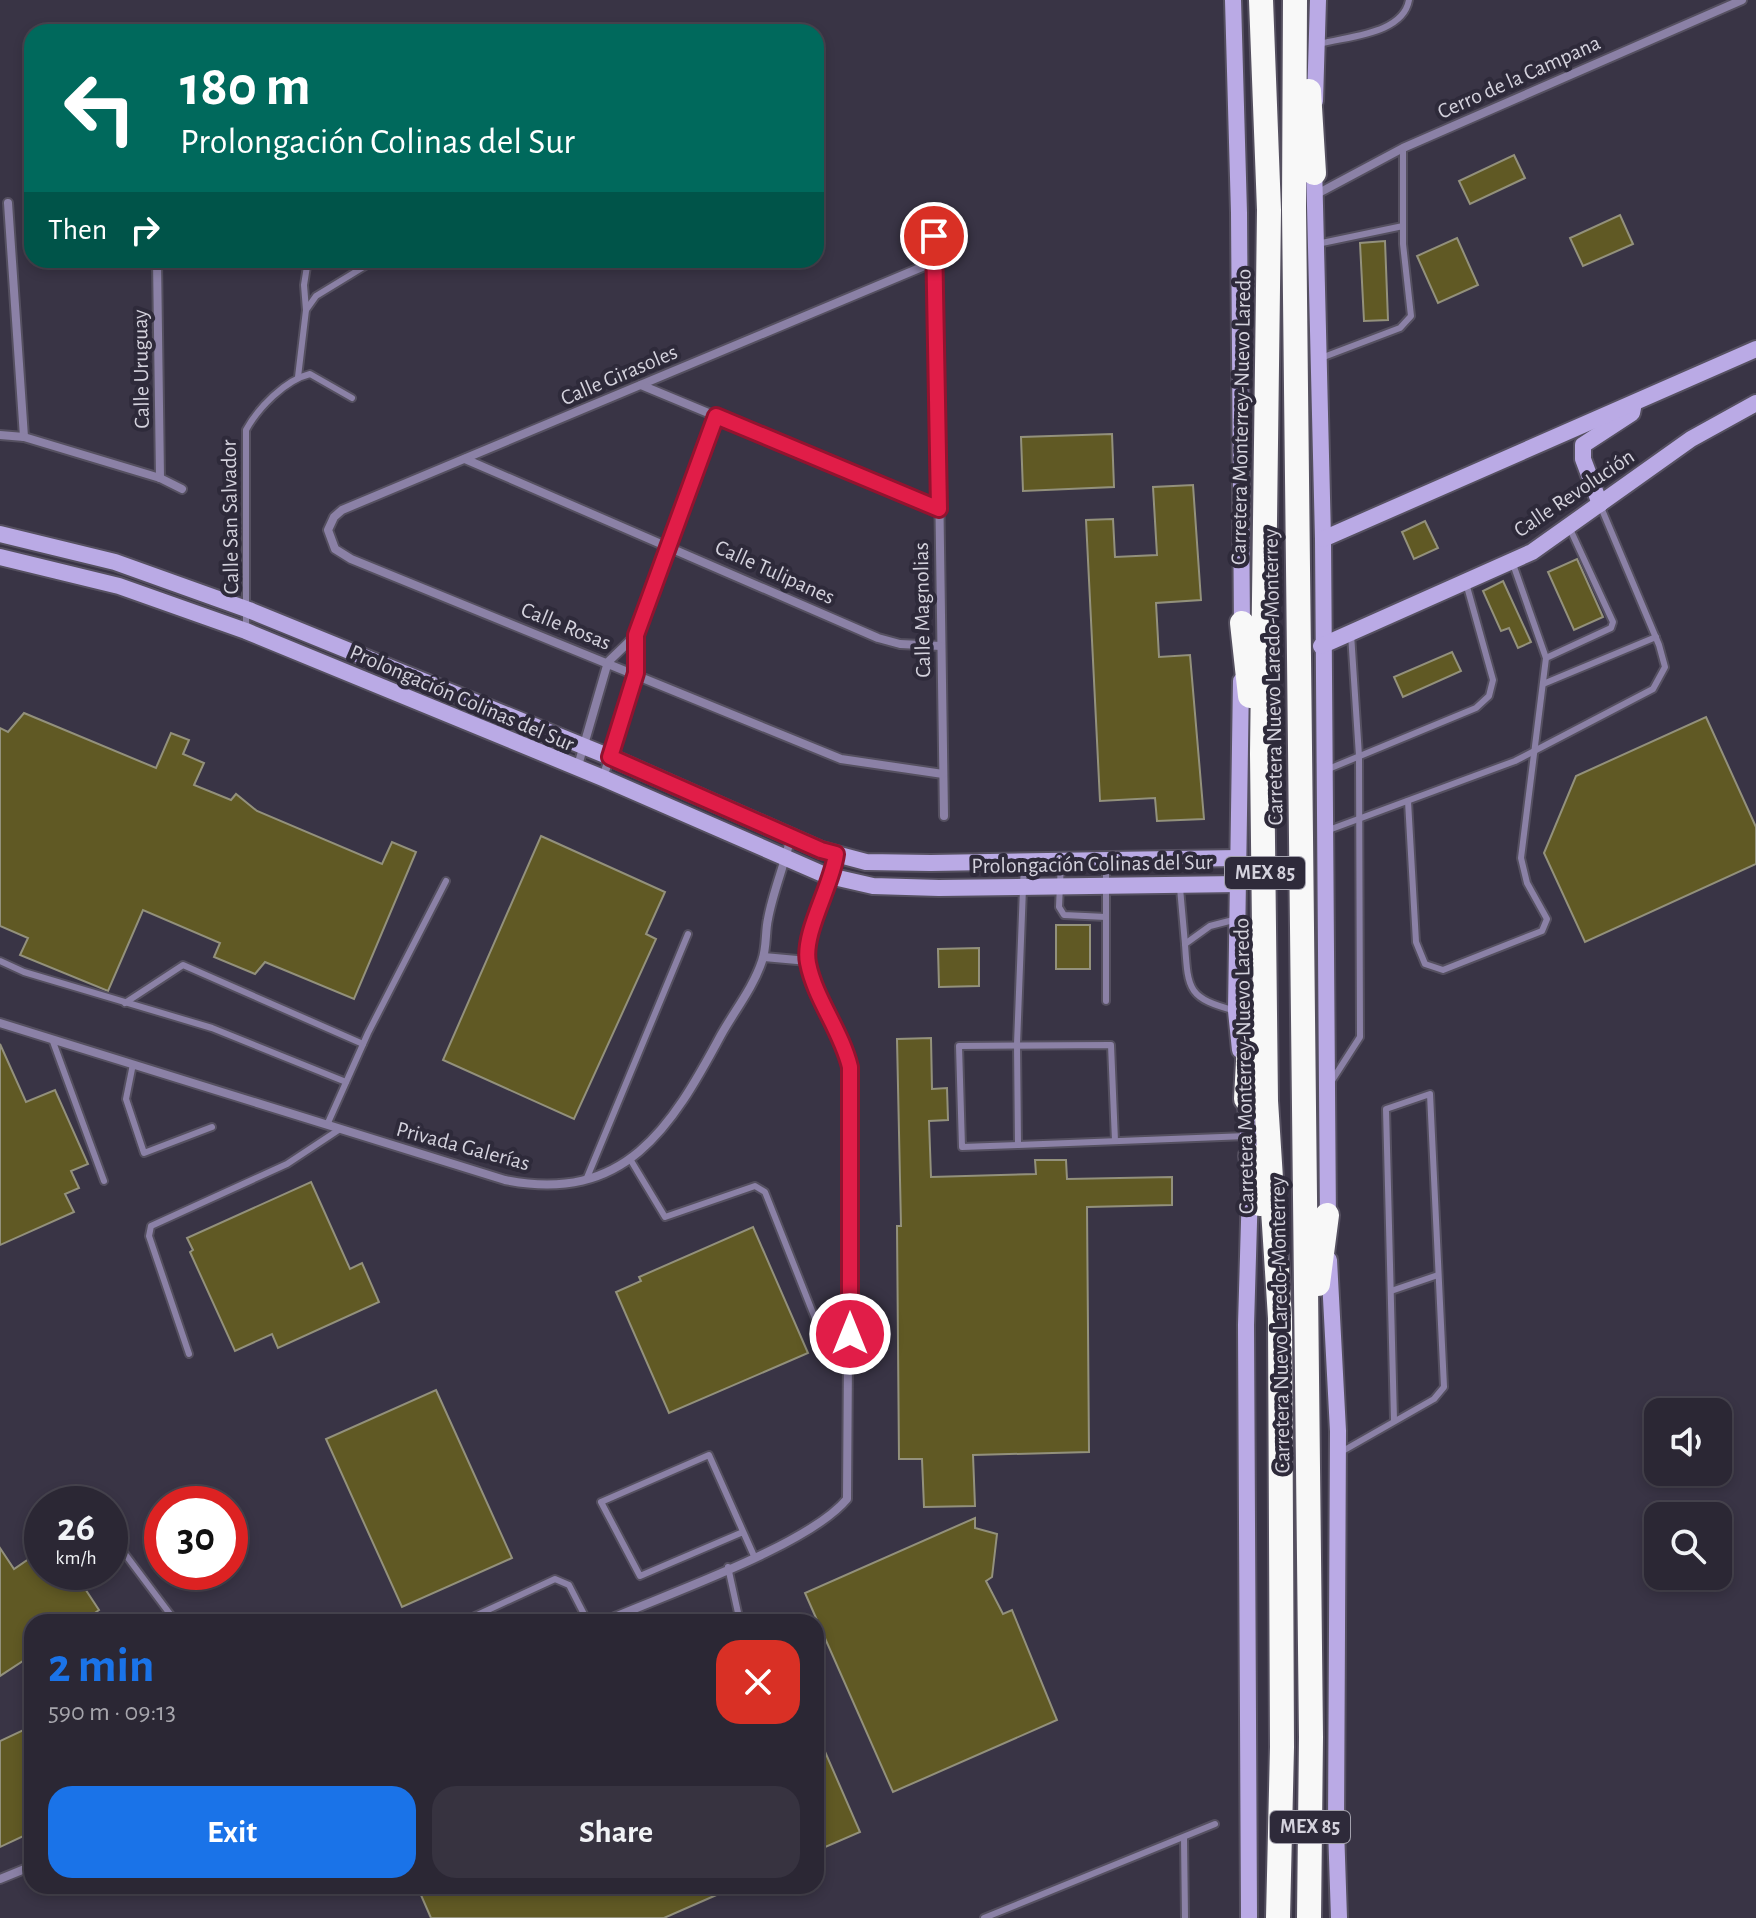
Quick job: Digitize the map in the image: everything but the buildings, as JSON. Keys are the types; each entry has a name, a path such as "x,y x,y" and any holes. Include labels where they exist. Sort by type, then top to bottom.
{"highway":[{"name":"Carretera Monterrey-Nuevo Laredo","path":"1261,0 1269,210 1262,754 1266,910 1255,1142 1280,1318 1282,1747 1278,1918"},
{"name":"Carretera Nuevo Laredo-Monterrey","path":"1295,0 1294,208 1311,1737 1309,1918"},
{"path":"1304,0 1314,184"},
{"path":"1242,623 1255,740 1262,754"},
{"path":"1246,1099 1254,943 1266,910"},
{"path":"1306,1370 1327,1215"}],"street":[{"path":"1233,0 1239,213 1242,623 1236,1011 1246,1099 1255,1142 1246,1325 1249,1918"},
{"path":"1318,0 1314,184 1323,539 1321,646 1327,1215 1336,1455 1339,1918"},
{"name":"Cerro de la Campana","path":"1314,184 1742,0"},
{"path":"8,203 24,437"},
{"name":"Calle Magnolias","path":"935,211 944,816"},
{"name":"Calle Girasoles","path":"328,530 342,510 934,262"},
{"name":"Calle Uruguay","path":"157,268 160,478"},
{"name":"Calle Revolución","path":"1323,539 1756,349"},
{"path":"641,385 939,509"},
{"path":"1600,504 1583,459 1583,445 1632,413 1635,402"},
{"name":"Calle Revolución","path":"1321,646 1532,552 1691,439 1756,403"},
{"path":"603,778 636,673 636,635 716,416"},
{"path":"0,435 24,437 160,478 182,489"},
{"name":"Calle Tulipanes","path":"465,459 878,638 900,644 941,646"},
{"name":"Calle Rosas","path":"328,530 335,549 351,559 841,759 943,774"},
{"name":"Prolongación Colinas del Sur","path":"0,534 115,562 249,610 610,757 791,836 866,862 1238,858"},
{"name":"Prolongación Colinas del Sur","path":"0,557 119,586 246,631 576,770 603,778 833,877 873,886 1239,884"},
{"path":"576,770 608,662 636,635"},
{"name":"Privada Galerías","path":"0,1023 505,1180 551,1186 586,1180 630,1159 669,1124 750,987 764,957 768,917 791,836"},
{"path":"621,1614 820,1524 847,1499 850,1067 844,1040 808,961 810,941 833,877 836,854"},
{"path":"764,957 808,961"},
{"path":"0,1879 24,1869"}],"lane":[{"path":"1317,44 1395,24 1405,15 1409,0"},
{"path":"1318,359 1400,328 1411,316 1403,226 1403,148"},
{"path":"1317,244 1403,226"},
{"path":"306,268 306,310 298,377 310,374 352,398"},
{"path":"306,310 316,296 362,268"},
{"name":"Calle San Salvador","path":"246,631 249,610 246,430 254,414 298,377"},
{"path":"1323,833 1535,750 1653,689 1665,667 1656,637 1600,504"},
{"path":"1546,658 1611,628 1613,622 1569,526"},
{"path":"1408,801 1416,942 1425,964 1443,970 1542,931 1547,925 1527,883 1521,858 1546,658 1511,561"},
{"path":"1323,771 1476,708 1489,696 1493,680 1465,581"},
{"path":"1326,1089 1360,1037 1359,756 1351,631"},
{"path":"1543,684 1656,637"},
{"path":"1106,860 1106,1001"},
{"path":"1061,861 1059,907 1064,915 1106,917"},
{"path":"1018,1145 1017,1044 1024,862"},
{"path":"327,1125 363,1044 446,881"},
{"path":"1180,885 1188,983 1195,995 1209,1004 1236,1011"},
{"path":"1185,944 1210,926 1237,919"},
{"path":"586,1180 688,934"},
{"path":"0,961 24,972 212,1028 346,1082"},
{"path":"125,1003 183,965 363,1044"},
{"path":"52,1039 104,1181"},
{"path":"1115,1141 1111,1045 959,1046 962,1147 1115,1141 1255,1142"},
{"path":"133,1064 126,1099 144,1153 212,1127"},
{"path":"1336,1455 1434,1399 1444,1387 1430,1094 1386,1109 1394,1420"},
{"path":"189,1354 149,1236 151,1226 287,1164 340,1129"},
{"path":"630,1159 665,1217 755,1186 765,1192 826,1346 850,1364"},
{"path":"1391,1291 1438,1275"},
{"path":"743,1532 640,1576 601,1502 709,1455 754,1556"},
{"path":"128,1558 170,1614"},
{"path":"728,1567 738,1614"},
{"path":"479,1614 555,1579 569,1585 584,1614"},
{"path":"984,1918 1215,1824"},
{"path":"1184,1838 1185,1918"}],"route":[{"path":"850,1334 850,1067 844,1040 808,961 810,941 833,877 836,854 610,757 636,673 636,635 716,416 939,509 934,236"}]}
